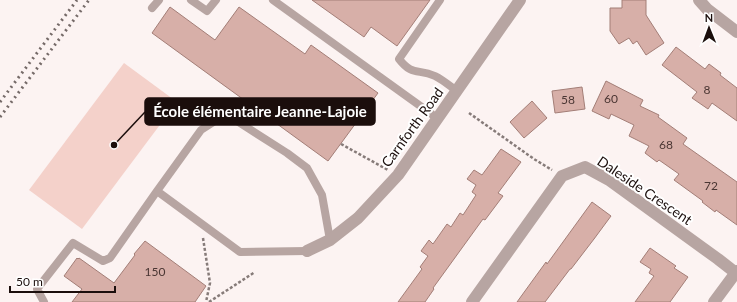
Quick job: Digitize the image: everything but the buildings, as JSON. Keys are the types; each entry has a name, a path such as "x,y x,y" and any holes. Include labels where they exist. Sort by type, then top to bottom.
{"street":[{"name":"Carnforth Road","path":"307,251 330,240 358,218 398,175 520,0"},
{"path":"699,0 707,9 737,32"},
{"name":"Daleside Crescent","path":"562,176 585,167 609,180 736,272"},
{"path":"472,302 562,176"},
{"path":"714,302 736,272"}],"lane":[{"path":"152,8 159,0"},
{"path":"190,0 207,12 216,0"},
{"path":"273,0 437,118"},
{"path":"440,0 399,59 405,67 414,72 427,73 457,90"},
{"path":"44,302 36,289 73,243 103,261 110,258 201,130 226,114 287,153 307,168 322,195 330,240"},
{"path":"157,191 240,252 307,251"}],"path":[{"path":"468,113 534,159 562,176"},
{"path":"341,144 398,175"},
{"path":"202,237 210,283 208,302"},
{"path":"208,302 255,272"}],"shaded area":[{"path":"124,63 177,102 82,229 29,190"}],"railway":[{"path":"0,102 77,0"},
{"path":"0,117 89,0"}],"place":[{"name":"École élémentaire Jeanne-Lajoie","path":"114,145"}]}
